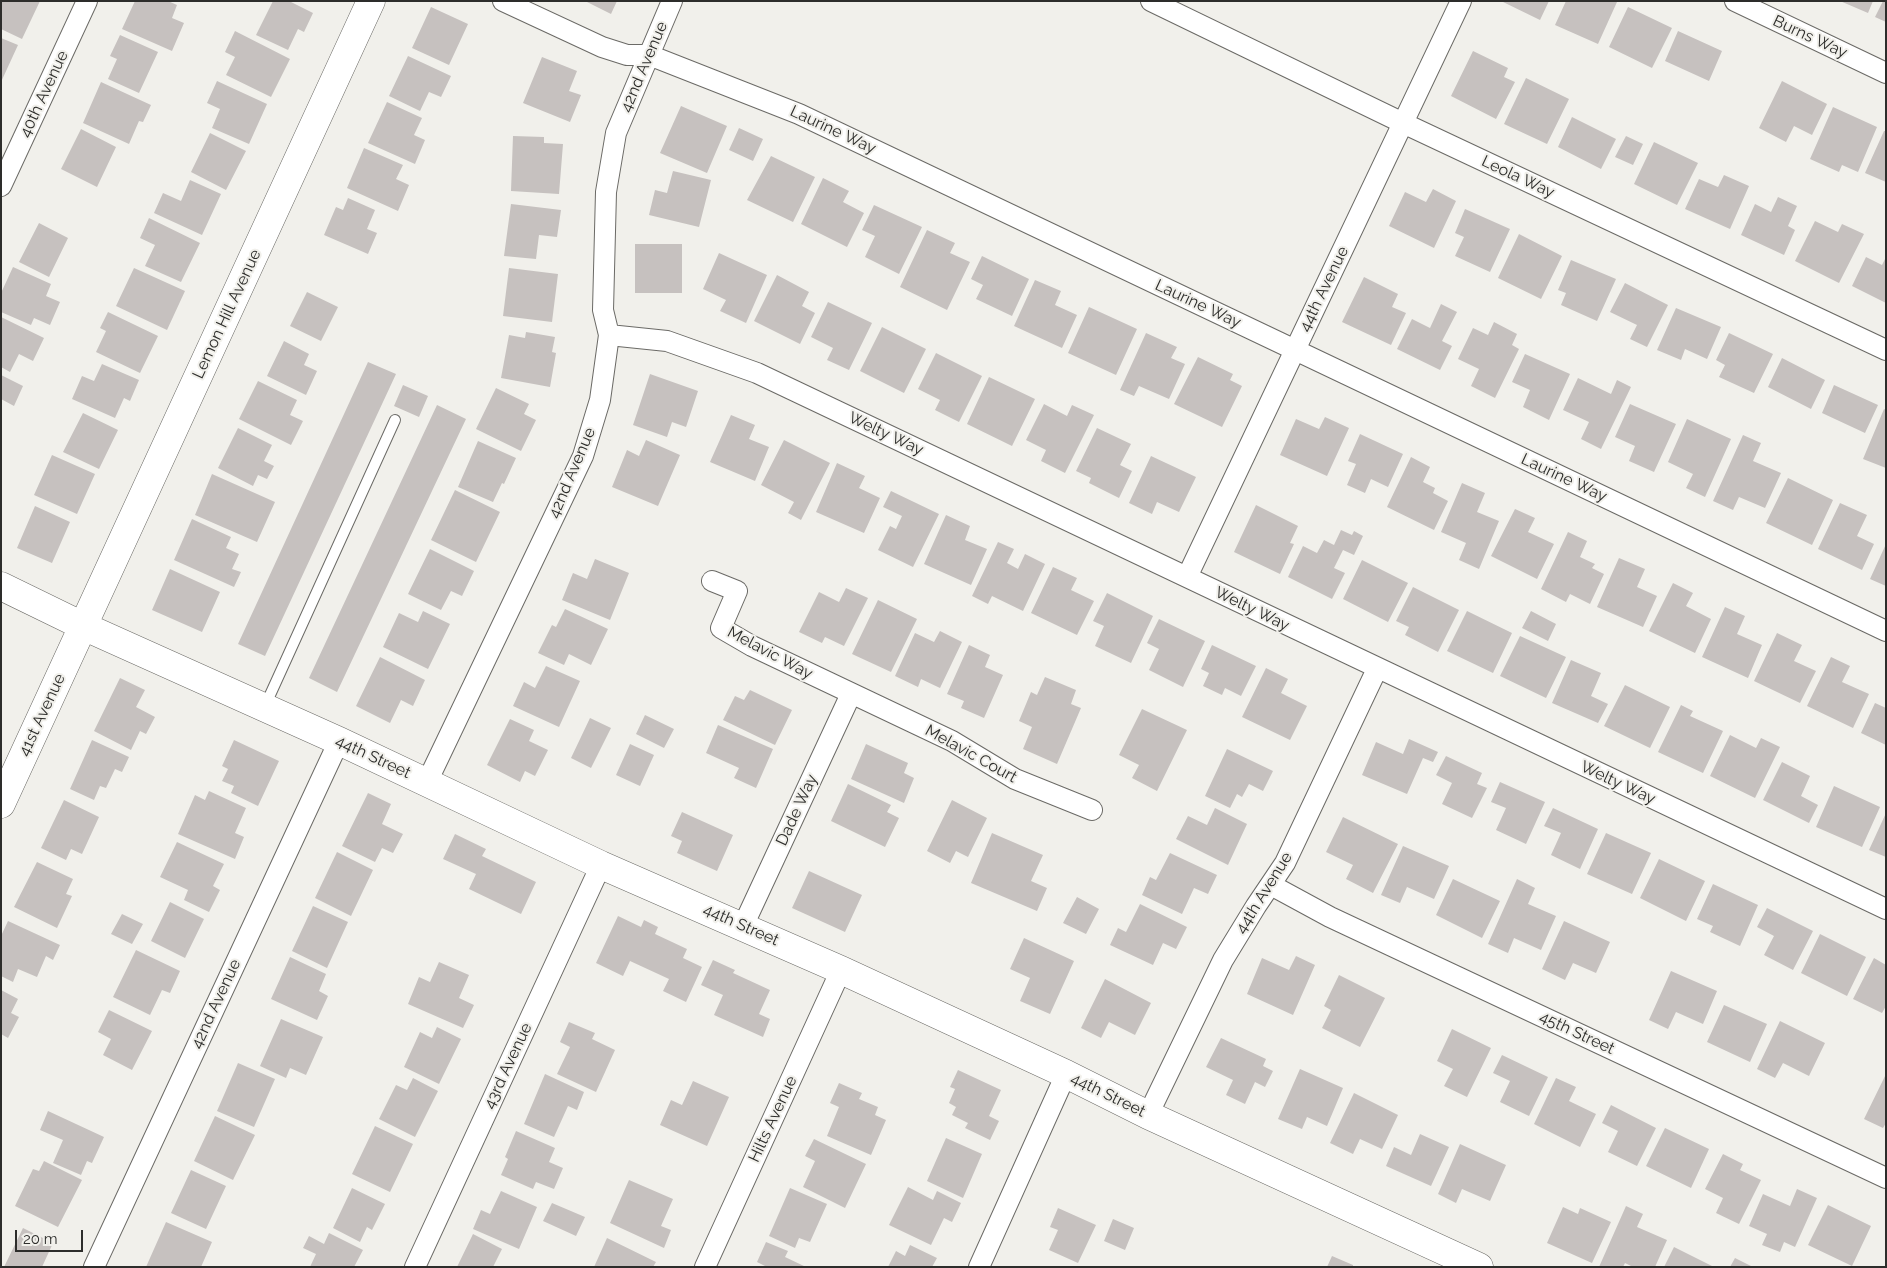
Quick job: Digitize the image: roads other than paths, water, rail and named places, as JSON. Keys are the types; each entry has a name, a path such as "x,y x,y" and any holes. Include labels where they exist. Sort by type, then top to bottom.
{"street":[{"name":"40th Avenue","path":"1,186 86,1"},
{"name":"Lemon Hill Avenue","path":"83,626 371,1"},
{"name":"Laurine Way","path":"503,1 602,47 627,55 648,55 799,114 1886,631"},
{"name":"42nd Avenue","path":"426,782 583,456 600,400 610,335 603,310 606,192 616,133 672,1"},
{"name":"Leola Way","path":"1151,1 1403,123 1886,350"},
{"name":"44th Avenue","path":"1187,577 1461,1"},
{"name":"Burns Way","path":"1735,1 1886,73"},
{"name":"Welty Way","path":"610,335 667,341 757,373 1886,910"},
{"name":"Melavic Way","path":"712,581 737,591 721,628 752,646 851,694"},
{"name":"44th Street","path":"1,586 83,626 265,707 601,865 841,970 1066,1074 1148,1115 1479,1267"},
{"name":"41st Avenue","path":"1,804 83,626"},
{"name":"44th Avenue","path":"1148,1115 1223,960 1285,863 1377,669"},
{"name":"Melavic Court","path":"851,694 952,742 1015,779 1092,810"},
{"name":"Dade Way","path":"743,926 851,694"},
{"name":"42nd Avenue","path":"94,1267 338,741"},
{"name":"43rd Avenue","path":"414,1267 601,865"},
{"name":"45th Street","path":"1271,884 1339,922 1886,1178"},
{"name":"Hilts Avenue","path":"705,1267 841,970"},
{"path":"979,1267 1066,1074"}],"lane":[{"path":"265,707 395,420"}]}
